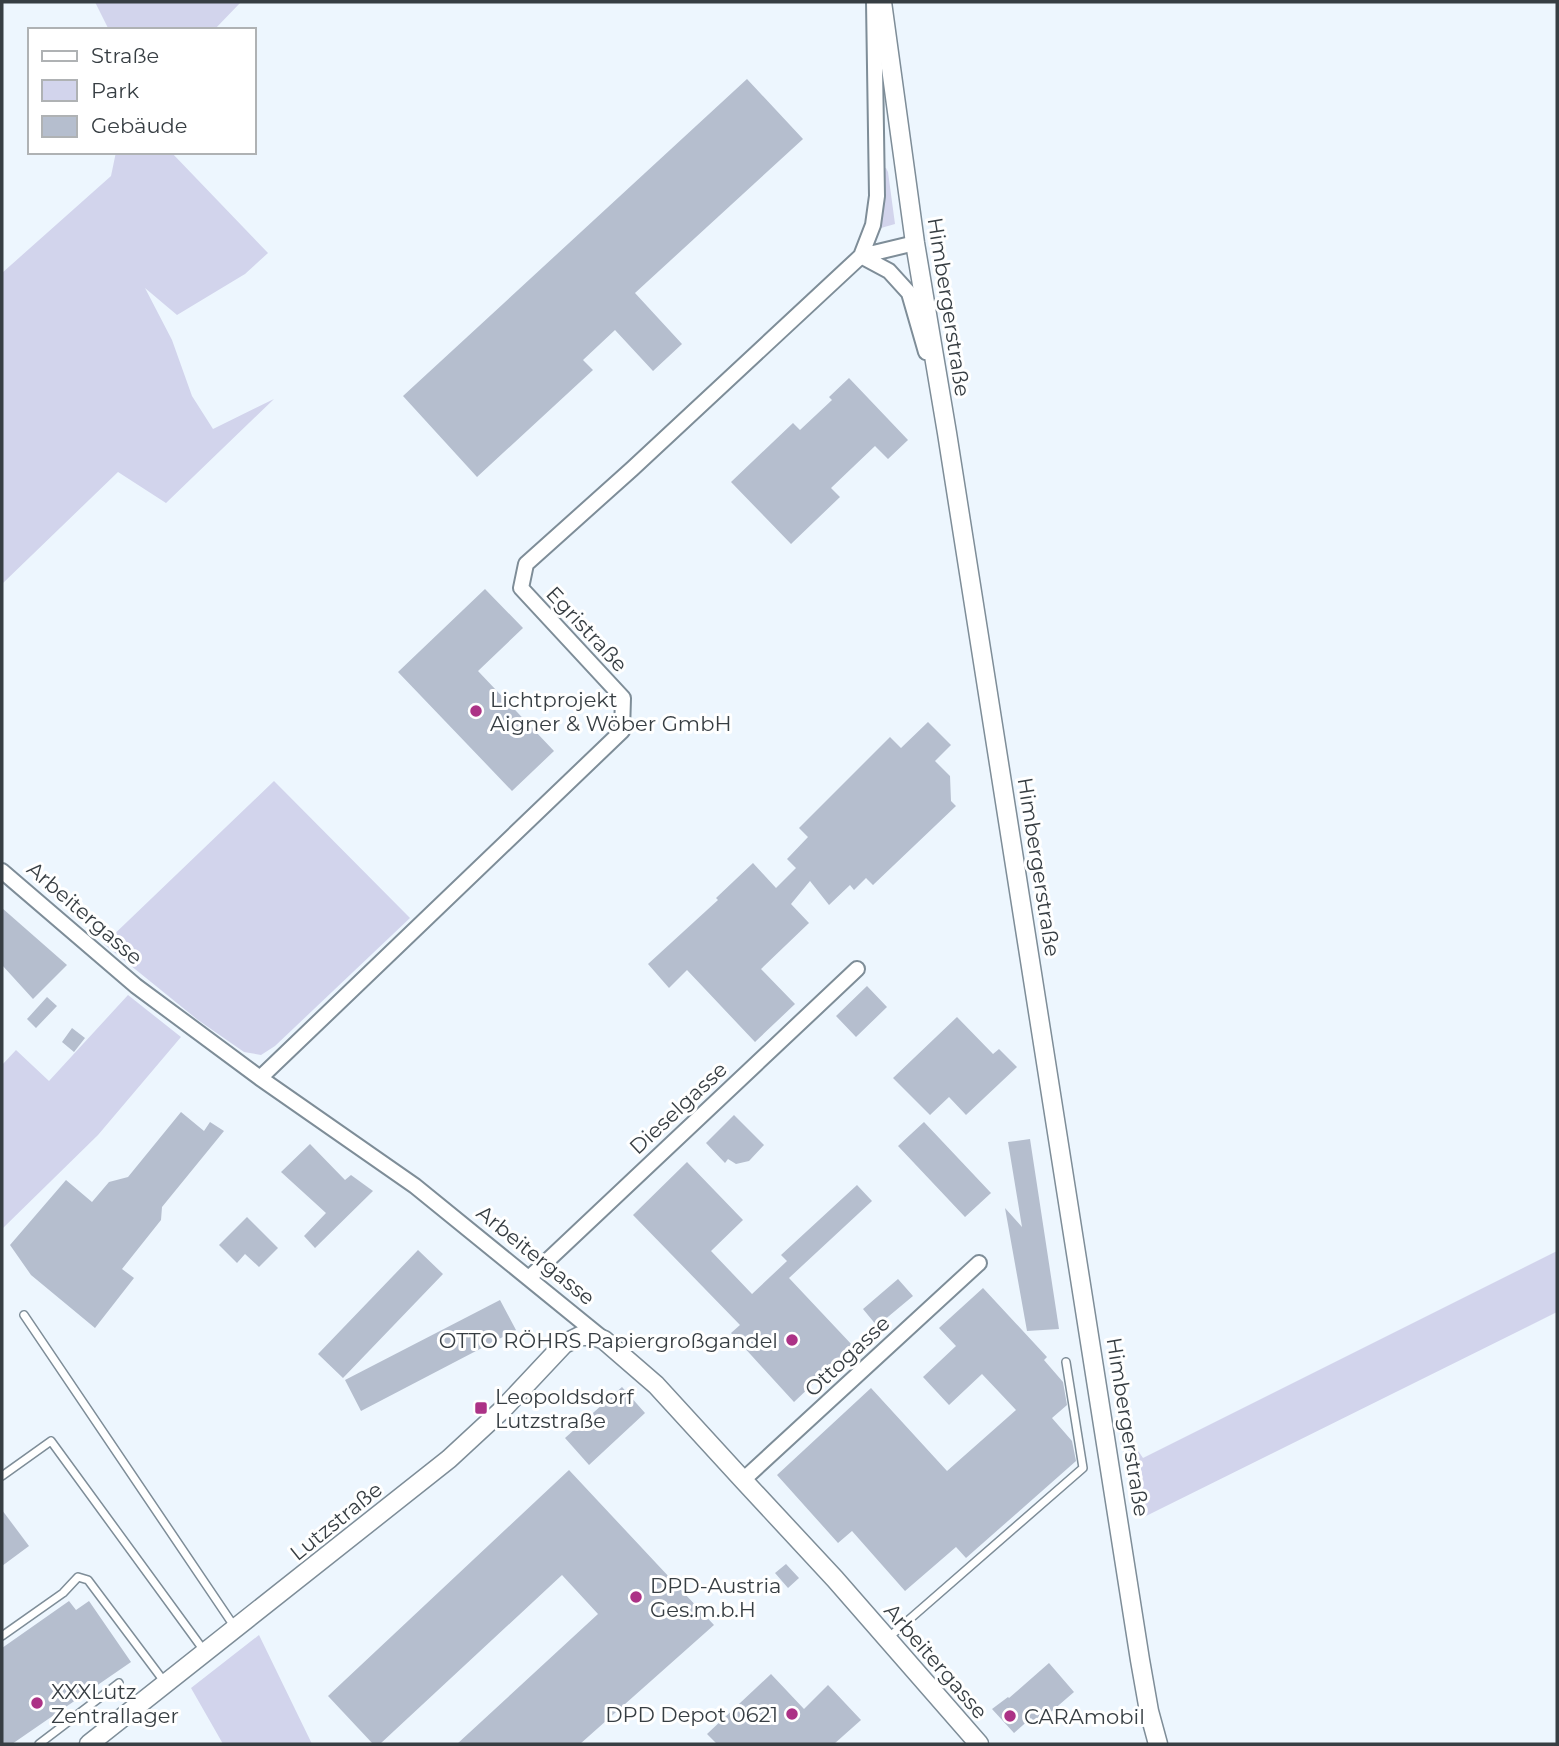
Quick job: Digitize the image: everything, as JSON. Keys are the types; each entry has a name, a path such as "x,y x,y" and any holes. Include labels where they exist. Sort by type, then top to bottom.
{"street":[{"path":"874,2 877,196 873,225 861,256 888,271 909,292 947,433"},
{"name":"Himbergerstraße","path":"882,2 915,243 1140,1660 1149,1711 1159,1742"},
{"name":"Egristraße","path":"260,1078 622,731 623,698 521,588 526,564 861,256 915,243"},
{"name":"Arbeitergasse","path":"2,871 136,986 260,1078 415,1186 656,1385 979,1744"},
{"name":"Dieselgasse","path":"529,1278 857,969"},
{"name":"Ottogasse","path":"743,1480 979,1263"},
{"name":"Lutzstraße","path":"89,1744 161,1678 206,1653 449,1459 502,1410 564,1344 580,1336 594,1336 604,1340"}],"lane":[{"path":"24,1315 236,1630"},
{"path":"887,1639 1083,1468 1066,1362"},
{"path":"2,1476 51,1441 206,1653"},
{"path":"2,1636 63,1593 78,1577 88,1580 95,1587 161,1678"},
{"path":"39,1744 119,1683"}],"green space":[{"path":"95,2 241,2 216,28 108,28"},
{"path":"116,154 173,154 268,253 245,274 177,315 145,288 172,340 192,396 213,429 274,399 166,503 118,472 2,584 2,273 111,176"},
{"path":"883,168 888,172 895,224 881,228 879,226"},
{"path":"274,781 410,918 275,1046 261,1055 244,1052 198,1020 104,944"},
{"path":"128,995 181,1037 98,1135 2,1229 2,1065 16,1050 49,1081"},
{"path":"1557,1251 1557,1312 1144,1517 1120,1442 1128,1436 1143,1458"},
{"path":"259,1635 312,1744 223,1744 191,1688"}],"building":[{"path":"747,79 803,139 635,293 682,344 653,371 615,330 583,360 593,370 477,477 403,396"},
{"path":"849,378 908,440 888,459 875,446 831,488 840,497 791,544 731,482 793,423 800,430 832,400 829,397"},
{"name":"Lichtprojekt Aigner & Wöber GmbH","path":"485,589 523,628 478,671 554,751 512,791 398,672"},
{"path":"928,722 951,745 935,761 950,776 951,801 956,806 873,885 866,878 854,890 850,885 829,905 810,881 791,904 809,923 761,969 795,1004 755,1042 687,970 669,988 648,964 718,900 716,898 753,863 776,888 796,868 787,859 808,837 799,828 890,737 901,748"},
{"path":"2,908 67,965 33,999 2,965"},
{"path":"867,986 887,1007 856,1037 836,1016"},
{"path":"47,997 57,1006 36,1028 27,1019"},
{"path":"957,1017 993,1054 999,1049 1017,1067 966,1115 949,1097 930,1115 893,1078"},
{"path":"72,1028 85,1038 74,1052 62,1042"},
{"path":"181,1112 204,1131 210,1122 224,1131 162,1207 161,1220 122,1269 134,1278 95,1328 31,1275 10,1245 66,1180 92,1202 109,1182 128,1177"},
{"path":"734,1115 764,1145 749,1161 736,1164 728,1159 725,1163 706,1143"},
{"path":"924,1122 991,1193 965,1217 898,1146"},
{"path":"1030,1139 1059,1329 1027,1331 1005,1208 1022,1227 1008,1142"},
{"path":"310,1144 345,1180 351,1175 373,1191 315,1248 304,1236 326,1213 281,1172"},
{"path":"687,1162 743,1220 711,1251 752,1294 787,1261 781,1255 857,1185 872,1201 789,1278 853,1346 794,1402 731,1333 740,1325 633,1215"},
{"path":"247,1217 278,1248 259,1267 245,1254 237,1263 219,1245"},
{"path":"418,1250 443,1274 343,1378 318,1354"},
{"path":"898,1279 913,1296 877,1326 863,1309"},
{"path":"983,1288 1047,1357 1044,1360 1063,1382 1067,1405 1052,1418 1072,1441 1076,1461 966,1558 956,1547 905,1591 852,1531 838,1543 777,1475 871,1388 947,1471 1016,1410 982,1374 949,1405 923,1377 956,1346 939,1328"},
{"path":"500,1300 516,1330 361,1411 345,1380"},
{"path":"622,1387 645,1413 589,1465 565,1438"},
{"name":"DPD-Austria Ges.m.b.H","path":"569,1470 714,1625 580,1744 457,1744 598,1614 562,1575 380,1744 373,1744 328,1696"},
{"path":"2,1510 29,1546 2,1566"},
{"path":"786,1564 799,1578 788,1588 775,1573"},
{"name":"XXXLutz Zentrallager","path":"69,1601 76,1610 89,1601 131,1662 12,1744 2,1744 2,1648"},
{"path":"1049,1663 1074,1692 1037,1724 1031,1718 1014,1733 992,1709 1009,1698"},
{"name":"DPD Depot 0621","path":"771,1674 804,1709 828,1685 861,1720 834,1744 717,1744 707,1734"}],"place":[{"name":"Lichtprojekt Aigner & Wöber GmbH","path":"476,711"},
{"name":"OTTO RÖHRS Papiergroßgandel","path":"792,1340"},
{"name":"Leopoldsdorf Lutzstraße","path":"481,1408"},
{"name":"DPD-Austria Ges.m.b.H","path":"636,1597"},
{"name":"XXXLutz Zentrallager","path":"37,1703"},
{"name":"DPD Depot 0621","path":"792,1714"},
{"name":"CARAmobil","path":"1010,1716"}]}
